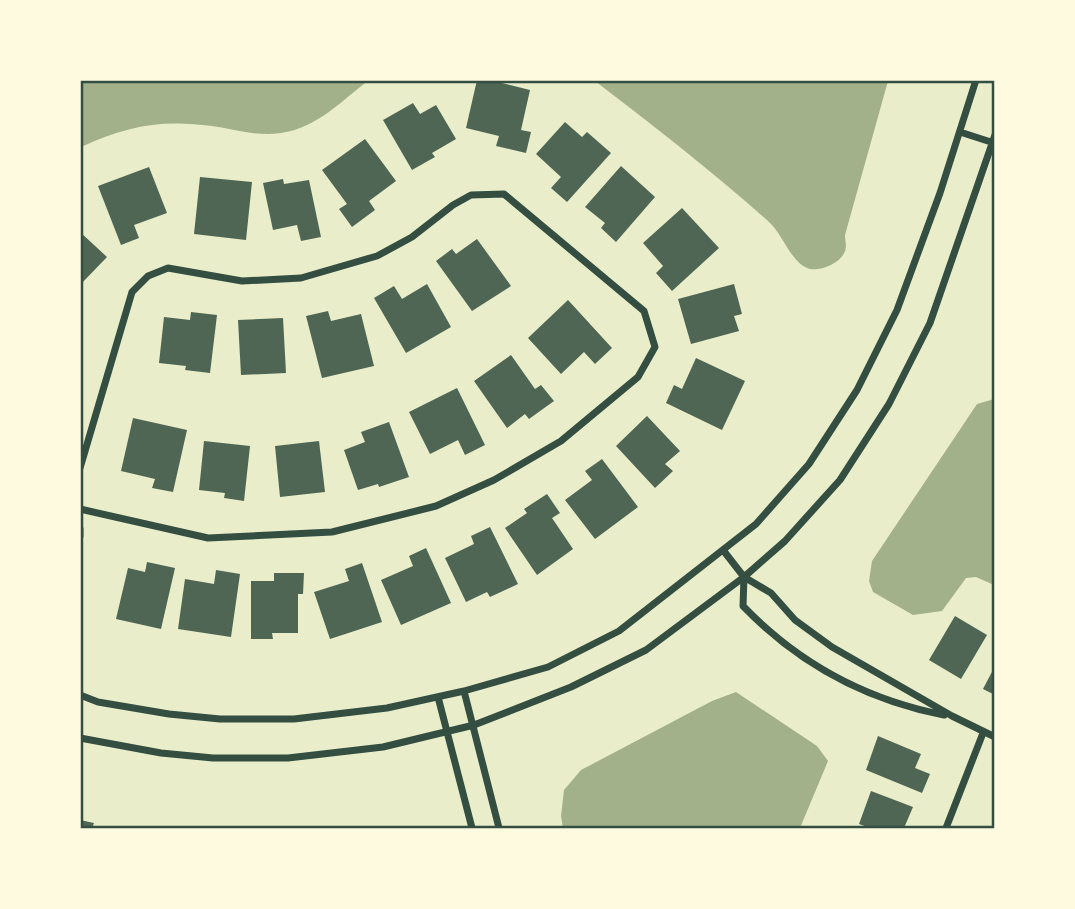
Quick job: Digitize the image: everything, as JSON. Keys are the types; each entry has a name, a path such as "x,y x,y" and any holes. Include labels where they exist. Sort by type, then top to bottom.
{"street":[{"path":"80,695 98,702 220,719 294,719 387,708 464,691 548,667 619,631 756,524 809,464 857,390 897,310 976,80"},
{"path":"80,738 161,753 213,758 288,758 383,747 474,725 571,687 646,650 744,577 785,541 840,480 889,404 930,323 994,140 960,132"},
{"path":"80,468 132,292 148,276 168,268 242,281 301,278 377,256 412,237 453,205 471,195 505,194 644,310 655,346 638,377 561,441 494,481 436,506 332,532 208,538 80,509"},
{"path":"80,529 80,536"},
{"path":"723,551 744,577 771,593 795,620 832,647 952,716 995,737"},
{"path":"744,577 743,606 797,653 838,679 882,698 952,716"},
{"path":"464,691 499,828"},
{"path":"438,697 472,828"},
{"path":"946,828 983,733"}],"shaded area":[{"path":"81,80 368,81 317,120 281,133 263,134 194,124 160,124 129,129 81,147"},
{"path":"595,81 888,81 845,235 846,248 843,255 825,267 810,269 803,266 769,222"},
{"path":"994,399 994,585 976,577 966,578 942,611 913,615 873,592 869,581 872,561 977,404"},
{"path":"736,692 817,746 828,761 800,828 563,828 561,816 564,790 581,770 712,701"}],"building":[{"path":"477,80 490,80 530,90 521,130 531,132 526,153 496,146 499,136 466,128"},
{"path":"413,103 420,114 436,105 456,139 432,153 435,157 412,170 383,120"},
{"path":"565,122 582,137 587,132 611,153 567,202 551,188 561,177 536,154"},
{"path":"365,139 396,181 369,201 375,210 352,227 339,209 347,204 322,170"},
{"path":"621,166 655,197 616,242 601,228 605,223 585,207"},
{"path":"149,167 167,213 134,225 139,238 121,245 98,186"},
{"path":"200,177 252,182 246,240 194,234"},
{"path":"283,179 284,184 309,180 321,237 301,241 297,225 273,230 263,183"},
{"path":"682,208 719,248 672,291 656,273 663,266 643,243"},
{"path":"80,232 107,257 80,285"},
{"path":"477,239 511,286 472,311 436,261 452,249 456,254"},
{"path":"427,284 451,327 406,353 374,298 394,286 402,299"},
{"path":"734,284 742,314 734,316 739,331 691,344 678,299"},
{"path":"568,300 612,348 595,364 584,352 561,374 528,338"},
{"path":"328,311 331,321 361,314 374,366 322,378 306,316"},
{"path":"191,312 217,315 210,373 185,370 186,366 159,363 164,317 190,320"},
{"path":"283,318 286,373 241,375 238,320"},
{"path":"511,355 535,389 541,385 554,401 529,419 525,414 507,428 474,381"},
{"path":"696,358 745,381 722,430 666,403 674,385 682,389"},
{"path":"457,388 485,445 465,455 458,440 430,454 409,412"},
{"path":"647,416 680,451 665,464 673,471 655,488 616,446"},
{"path":"133,418 187,430 173,492 152,488 155,479 121,471"},
{"path":"389,422 409,477 379,487 378,484 358,490 344,450 365,442 361,432"},
{"path":"204,441 250,446 244,501 224,498 225,493 199,490"},
{"path":"319,441 325,492 280,497 275,446"},
{"path":"602,459 638,507 595,539 565,500 592,480 585,471"},
{"path":"547,494 560,513 552,518 573,549 537,575 505,528 527,513 524,509"},
{"path":"490,527 518,584 490,597 487,592 466,602 445,558 474,544 471,536"},
{"path":"426,548 451,603 401,625 381,580 413,566 409,556"},
{"path":"147,562 175,568 161,629 116,619 128,568 145,572"},
{"path":"362,563 382,622 330,639 314,592 349,581 345,569"},
{"path":"216,570 240,574 231,637 178,629 185,579 214,584"},
{"path":"274,573 304,573 303,594 298,594 298,633 272,633 273,639 251,639 251,581 274,581"},
{"path":"955,616 987,635 961,679 929,660"},
{"path":"995,666 995,695 983,689"},
{"path":"878,736 921,754 915,768 930,774 922,793 866,770"},
{"path":"871,791 913,807 904,828 870,828 859,824"},
{"path":"80,820 94,823 92,828 80,828"}]}
